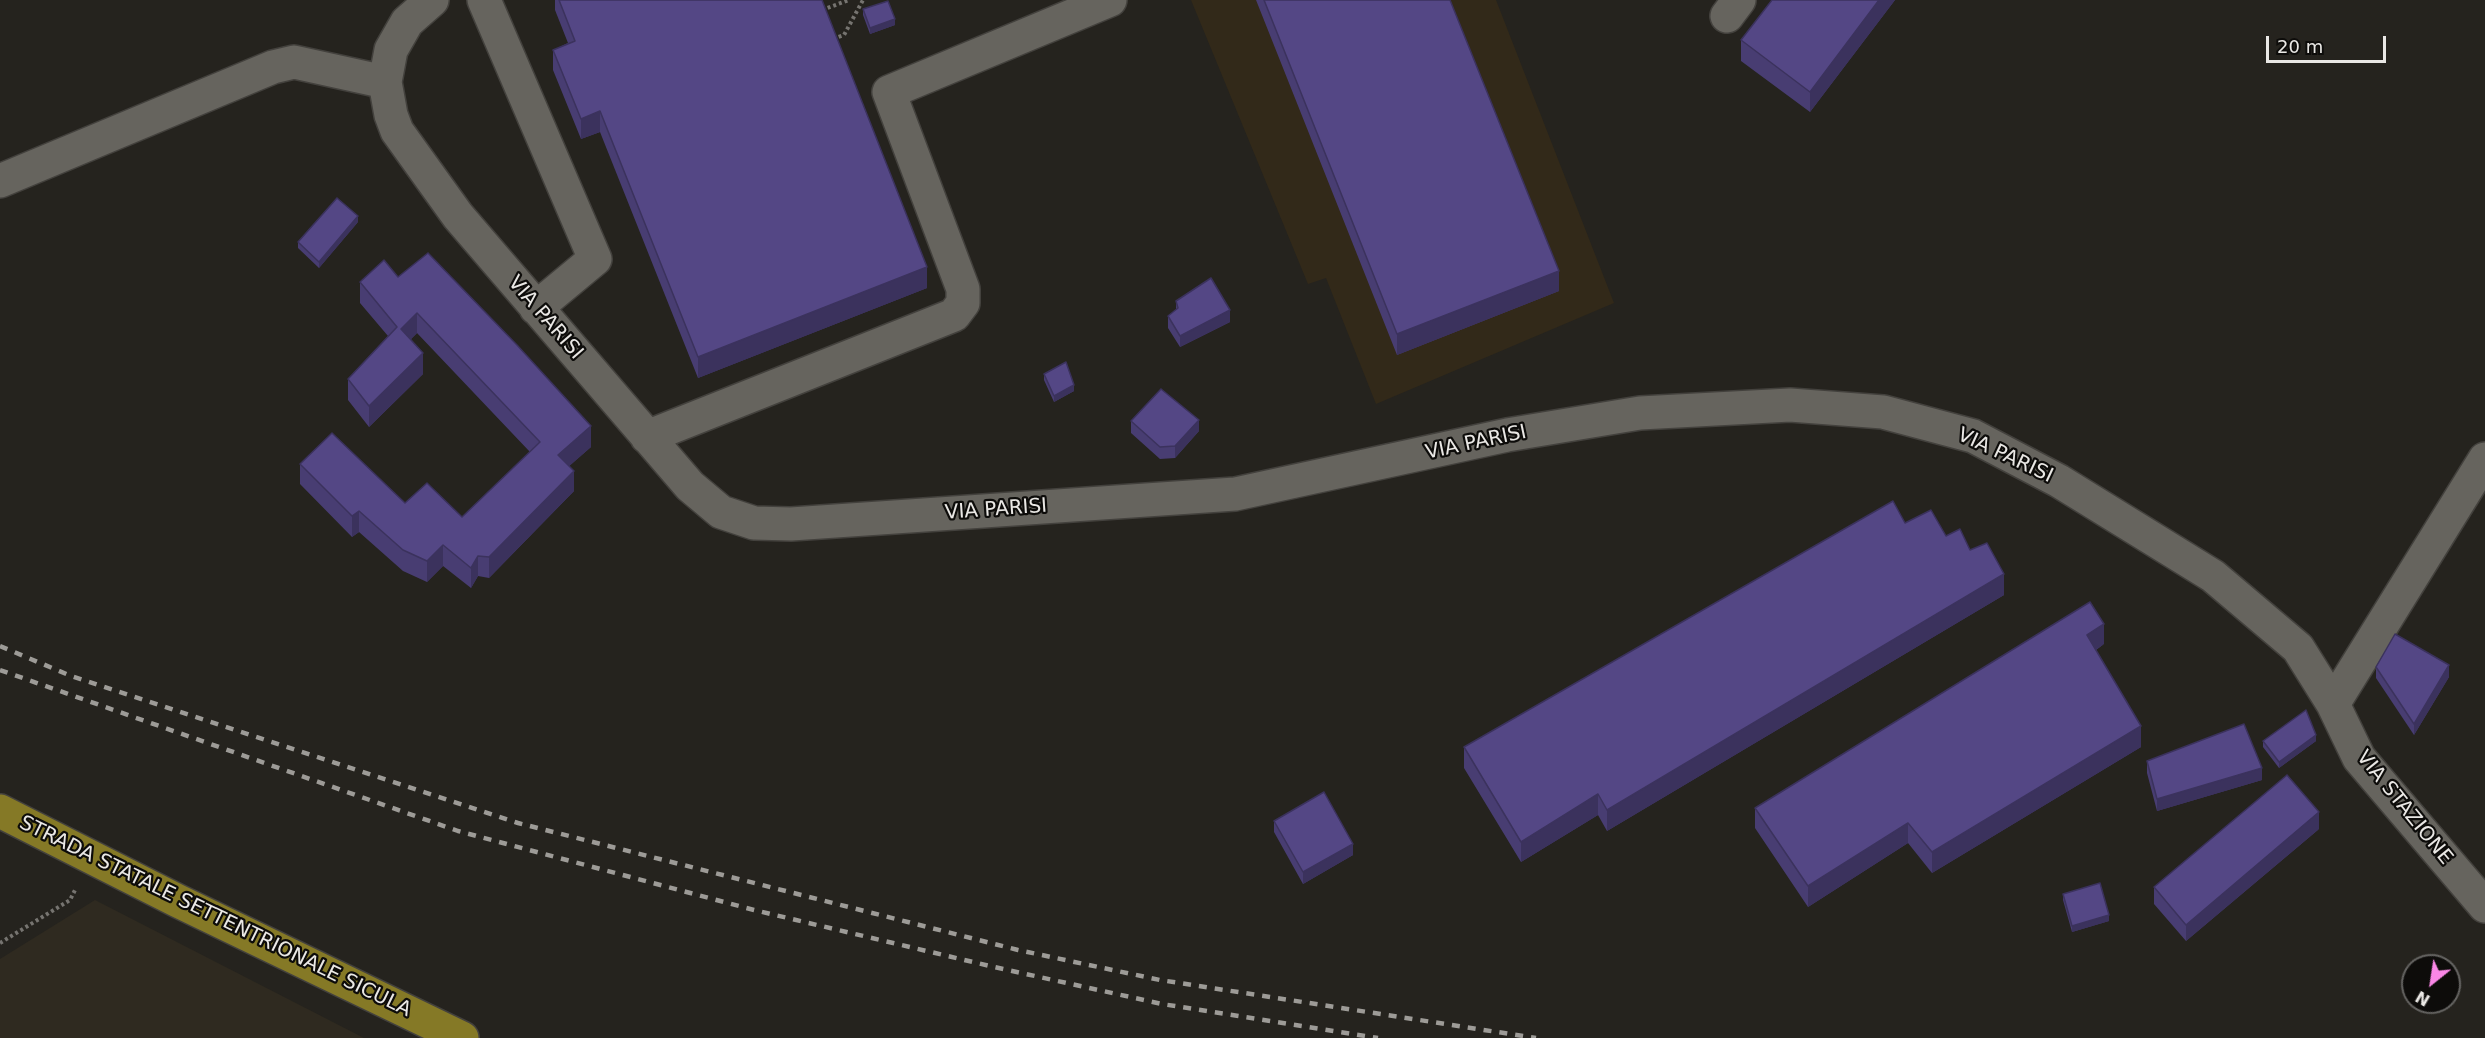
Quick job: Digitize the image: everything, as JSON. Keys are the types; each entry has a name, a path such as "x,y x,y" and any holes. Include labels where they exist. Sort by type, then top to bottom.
{"main road":[{"name":"STRADA STATALE SETTENTRIONALE SICULA","path":"0,811 462,1038"}],"street":[{"name":"VIA PARISI","path":"432,0 407,22 391,50 385,82 390,115 407,146 458,216 536,308 690,486 722,512 754,523 791,524 1235,494 1336,474 1507,435 1640,413 1790,405 1883,412 1973,436 2059,481 2213,576 2298,648 2332,704"},
{"path":"484,0 595,259 536,308"},
{"path":"647,436 954,315 963,303 963,289 889,92 1110,0"},
{"path":"0,181 273,67 294,62 385,82"},
{"path":"2332,704 2485,459"},
{"name":"VIA STAZIONE","path":"2332,704 2359,758 2485,906"}],"path":[{"path":"818,12 849,0"},
{"path":"830,40 844,35 863,0"},
{"path":"0,943 69,900 92,858"}],"shaded area":[{"path":"1191,0 1496,0 1614,303 1376,404 1326,278 1308,284"},
{"path":"95,900 364,1038 0,1038 0,959"}],"building":[{"path":"559,0 822,0 927,267 698,357 600,111 581,119 553,50 575,41"},
{"path":"1264,0 1450,0 1559,271 1397,334"},
{"path":"1772,0 1879,0 1810,92 1741,40"},
{"path":"888,1 895,19 870,28 863,9"},
{"path":"337,198 358,216 319,262 298,242"},
{"path":"428,253 591,426 558,455 574,471 489,557 478,556 471,568 443,545 427,561 403,550 359,511 352,516 300,464 332,433 405,503 427,483 462,517 540,442 417,313 401,329 423,353 369,406 348,379 397,327 360,282 384,260 398,277"},
{"path":"1211,278 1230,310 1180,336 1168,316 1178,308 1176,301"},
{"path":"1066,362 1074,385 1054,396 1044,374"},
{"path":"1161,389 1199,420 1175,446 1160,447 1131,421"},
{"path":"1893,501 1905,523 1931,510 1946,536 1960,529 1970,550 1987,543 2004,574 1607,810 1598,794 1521,842 1464,747"},
{"path":"2090,602 2104,624 2087,635 2141,726 1932,852 1908,823 1808,886 1755,808"},
{"path":"2395,634 2449,665 2414,724 2376,667"},
{"path":"2306,710 2316,735 2279,762 2263,741"},
{"path":"2244,724 2262,768 2157,799 2147,761"},
{"path":"2287,775 2319,812 2186,925 2154,887"},
{"path":"1324,792 1353,844 1303,872 1274,821"},
{"path":"2100,883 2109,915 2072,926 2063,894"}],"railway":[{"path":"0,646 71,676 518,823 1018,950 1160,980 1536,1038"},
{"path":"0,670 458,831 754,910 994,967 1162,1004 1378,1038"}]}
